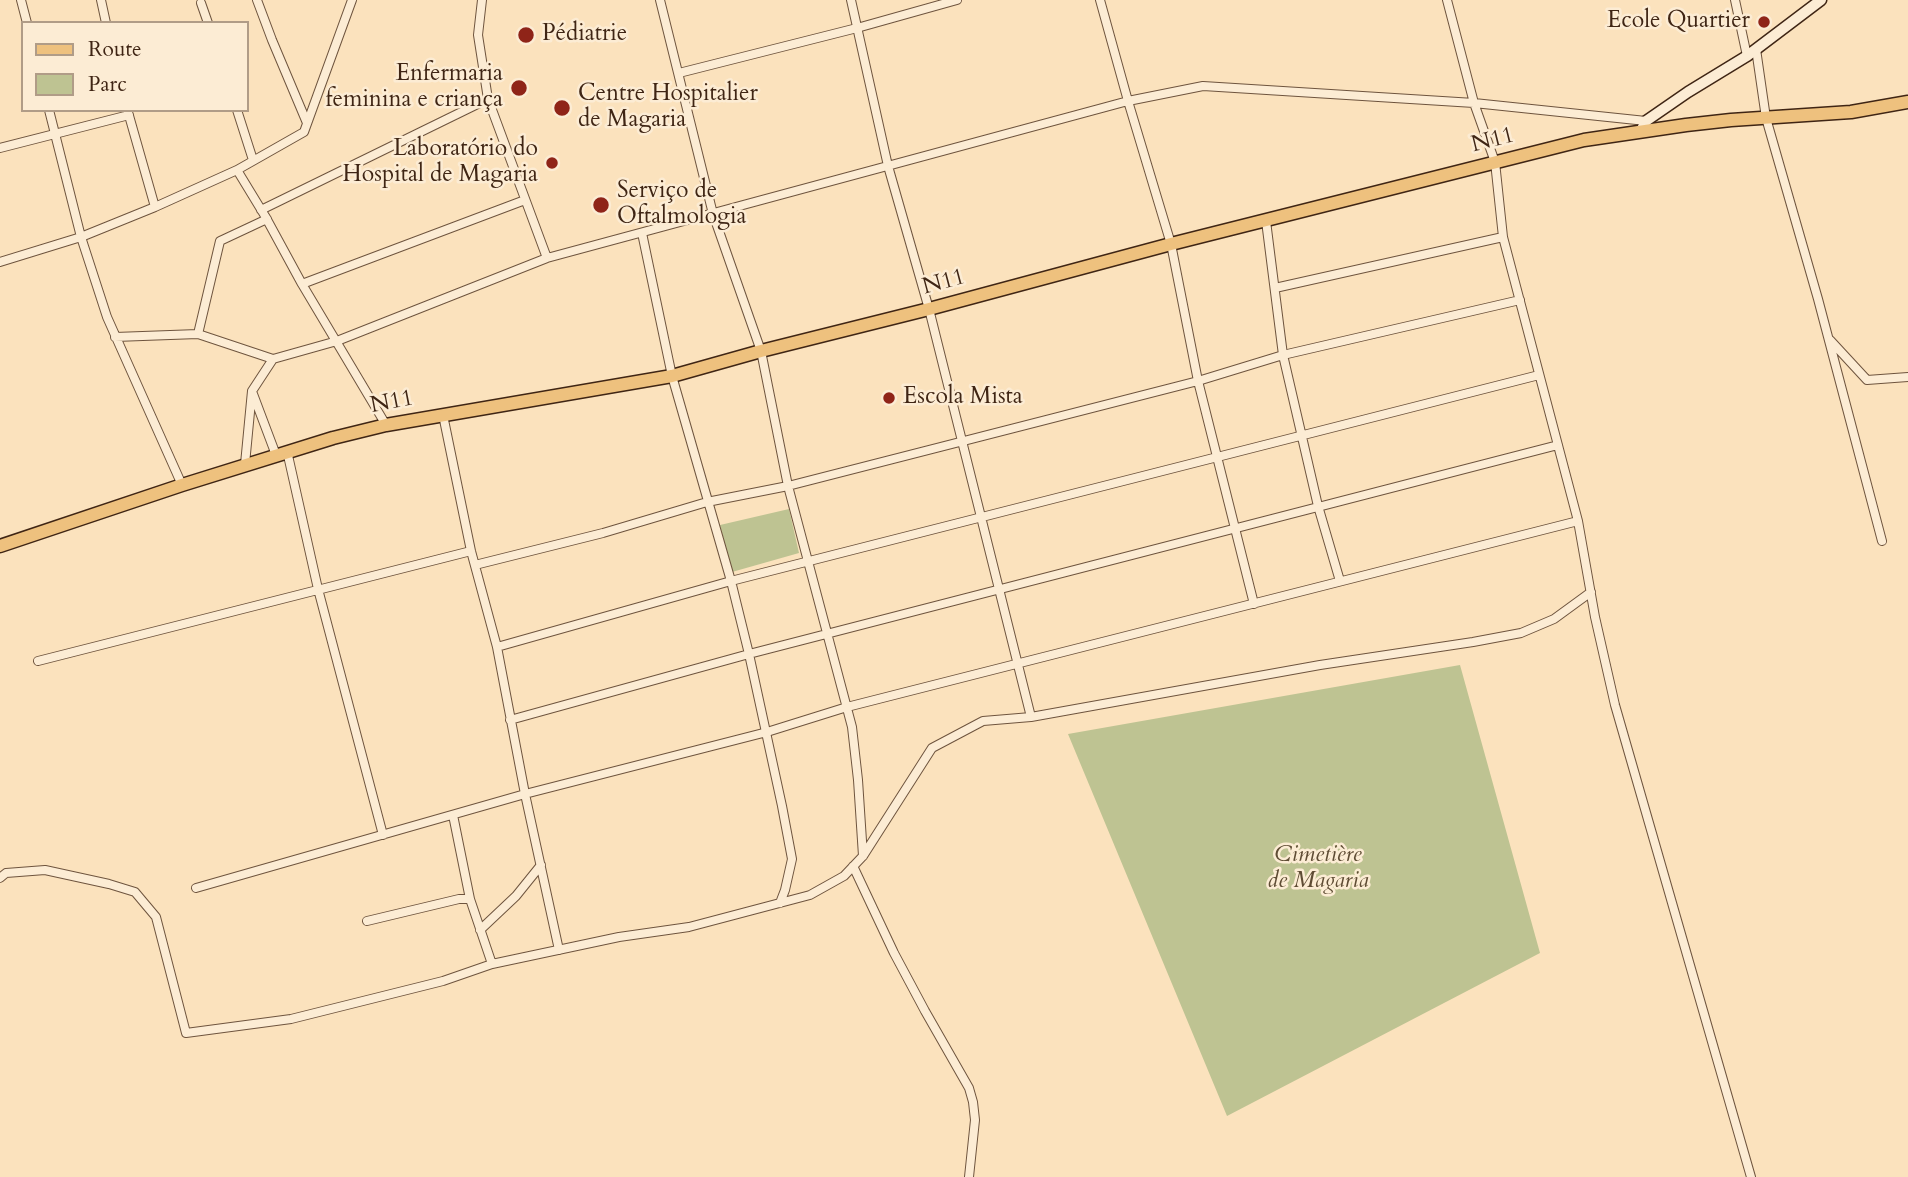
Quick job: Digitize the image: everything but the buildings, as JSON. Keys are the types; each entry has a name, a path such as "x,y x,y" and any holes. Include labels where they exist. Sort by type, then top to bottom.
{"main road":[{"path":"1644,126 1688,92 1752,52 1821,0"},
{"name":"N11","path":"0,546 245,464 386,425 672,376 1171,244 1644,126 1852,112 1908,102"}],"street":[{"path":"22,0 27,21"},
{"path":"101,0 106,21"},
{"path":"257,0 307,123"},
{"path":"0,262 81,237 155,207 237,170 304,132 352,0"},
{"path":"482,0 478,35 488,99 547,258"},
{"path":"660,0 713,214 761,351 789,486 852,727 863,856"},
{"path":"851,0 888,166 929,309 1031,717"},
{"path":"678,73 957,0"},
{"path":"1100,0 1171,244 1198,382 1254,604"},
{"path":"1447,0 1474,103 1495,162 1503,237 1578,521 1595,617 1615,705 1751,1177"},
{"path":"1735,0 1752,52 1766,118 1882,541"},
{"path":"201,3 207,21"},
{"path":"115,337 198,334 273,359 337,341 547,258 1128,101 1203,86 1474,103 1644,126"},
{"path":"261,210 488,99"},
{"path":"50,112 81,237 107,317 182,485"},
{"path":"238,112 253,160"},
{"path":"0,148 128,113 155,207"},
{"path":"237,170 386,425"},
{"path":"302,284 525,200"},
{"path":"198,334 220,241 267,219"},
{"path":"1266,221 1283,355 1318,506 1340,581"},
{"path":"642,233 672,376 731,581 767,732 792,859 780,903"},
{"path":"1275,288 1503,237"},
{"path":"475,565 603,533 707,502 789,486 1198,382 1283,355 1520,300"},
{"path":"1828,338 1867,380 1908,377"},
{"path":"245,464 252,391 273,359"},
{"path":"497,647 731,581 1539,375"},
{"path":"252,391 282,453 383,835"},
{"path":"443,415 471,551 497,647 559,950"},
{"path":"510,720 749,654 1558,445"},
{"path":"197,888 525,794 767,732 847,707 1578,521"},
{"path":"38,662 471,551"},
{"path":"0,878 6,873 45,870 135,892 156,917 186,1033 291,1019 443,981 492,964 619,937 689,927 810,895 844,876 863,856 932,748 983,721 1031,717 1521,632 1554,619 1591,592"},
{"path":"453,815 470,899 492,964"},
{"path":"480,930 516,896 541,865"},
{"path":"853,866 894,953 969,1088 975,1119 969,1177"},
{"path":"367,921 459,899 470,899"}],"green space":[{"path":"789,509 799,553 732,572 720,525"},
{"name":"Cimetière de Magaria","path":"1460,665 1540,953 1227,1116 1068,734"}],"place":[{"name":"Ecole Quartier","path":"1764,22"},
{"name":"Pédiatrie","path":"526,35"},
{"name":"Enfermaria feminina e criança","path":"519,88"},
{"name":"Centre Hospitalier de Magaria","path":"562,108"},
{"name":"Laboratório do Hospital de Magaria","path":"552,163"},
{"name":"Serviço de Oftalmologia","path":"601,205"},
{"name":"Escola Mista","path":"889,398"}]}
